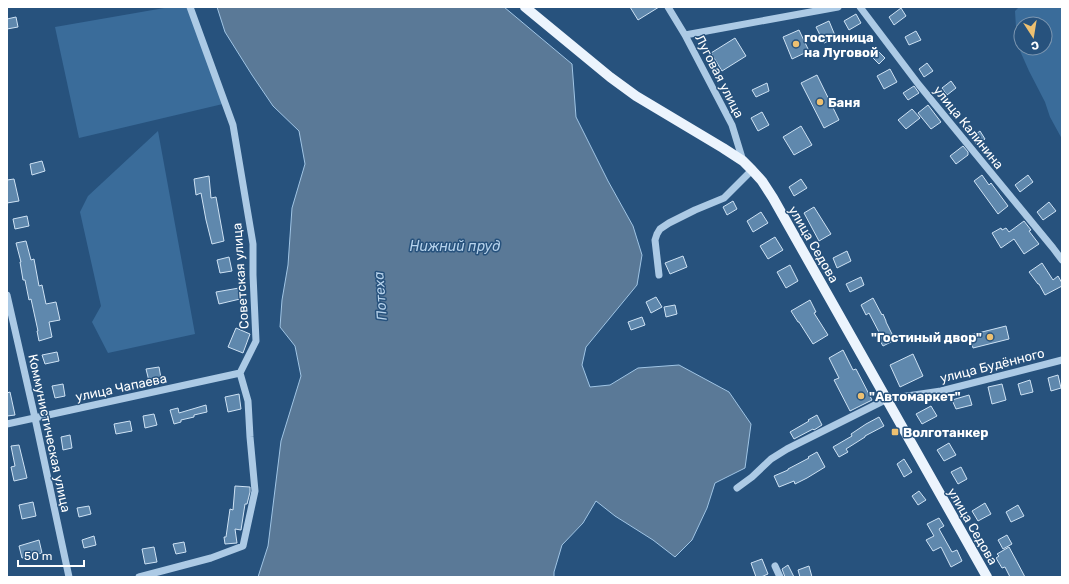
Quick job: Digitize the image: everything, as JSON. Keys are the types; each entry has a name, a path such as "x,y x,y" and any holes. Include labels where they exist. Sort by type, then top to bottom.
{"main road":[{"name":"улица Седова","path":"525,7 610,77 636,96 724,148 742,161 762,181 988,577"}],"street":[{"name":"Советская улица","path":"190,7 233,125 253,244 256,341 240,374"},
{"path":"668,7 685,35"},
{"name":"Луговая улица","path":"742,161 732,125 685,35 838,7"},
{"name":"улица Калинина","path":"860,7 919,85 1062,260"},
{"path":"659,274 655,240 660,229 695,210 724,198 752,170"},
{"name":"Коммунистическая улица","path":"7,295 69,577"},
{"name":"улица Будённого","path":"737,488 752,477 771,459 787,449 887,399 941,391 1062,360"},
{"path":"138,577 211,558 243,546 255,491 248,401 240,374"},
{"name":"улица Чапаева","path":"7,424 240,374"},
{"path":"775,566 780,577"}],"shaded area":[{"path":"170,7 193,7 227,103 79,138 55,27"},
{"path":"1019,7 1062,7 1062,139 1050,117 1045,102 1022,56 1053,56 1053,16 1015,16 1015,11"},
{"path":"158,131 195,334 108,353 92,322 101,306 80,212 88,196"}],"water":[{"name":"Нижний пруд","path":"217,7 504,7 572,64 576,117 608,181 633,226 642,255 637,285 586,347 582,365 590,387 610,385 638,368 679,365 729,392 751,424 745,468 715,483 707,508 692,540 675,557 653,540 615,516 596,501 583,523 562,545 554,572 554,577 258,577 268,546 281,441 301,376 295,346 280,327 282,300 288,265 292,208 305,164 299,131 273,106 252,75 225,32"}],"building":[{"path":"630,7 659,7 638,20"},
{"path":"901,8 906,16 894,25 889,17"},
{"path":"856,14 861,23 849,30 844,21"},
{"path":"16,17 18,27 7,29 7,19"},
{"path":"829,21 836,38 824,43 816,27"},
{"name":"гостиница на Луговой","path":"799,30 809,51 792,59 783,37"},
{"path":"916,31 921,40 909,45 905,37"},
{"path":"735,38 746,56 722,71 711,53"},
{"path":"878,51 885,58 879,64 872,57"},
{"path":"927,63 933,71 924,77 919,69"},
{"path":"890,69 897,82 884,89 877,76"},
{"name":"Баня","path":"817,75 839,120 824,128 801,83"},
{"path":"951,81 956,88 947,95 942,88"},
{"path":"767,83 769,91 756,97 752,90"},
{"path":"914,86 919,93 908,100 903,93"},
{"path":"928,105 941,122 931,129 918,113"},
{"path":"912,109 920,118 906,129 898,120"},
{"path":"762,112 769,125 758,131 751,118"},
{"path":"801,126 812,145 794,155 783,137"},
{"path":"980,131 985,139 977,145 972,137"},
{"path":"963,146 968,152 968,155 956,164 950,156"},
{"path":"42,161 45,171 32,175 30,164"},
{"path":"982,175 989,185 991,183 1008,206 998,214 974,181"},
{"path":"1028,175 1033,182 1020,192 1015,185"},
{"path":"209,176 211,198 216,197 224,241 212,244 201,193 196,195 194,179"},
{"path":"14,179 19,201 7,203 7,180"},
{"path":"801,179 807,188 794,196 789,187"},
{"path":"733,201 737,209 727,215 723,207"},
{"path":"1049,202 1056,211 1043,220 1037,212"},
{"path":"814,207 831,234 819,241 804,213"},
{"path":"761,212 768,223 753,232 747,221"},
{"path":"27,216 29,226 15,229 13,219"},
{"path":"1024,221 1031,230 1029,231 1039,244 1024,254 1014,239 1001,248 992,233 1001,228 1002,230 1006,228 1009,232"},
{"path":"775,237 783,250 768,259 760,246"},
{"path":"26,241 31,260 34,259 39,286 42,285 46,304 56,302 60,320 49,322 52,337 39,341 31,299 29,300 25,280 23,280 21,262 16,243"},
{"path":"847,251 851,261 837,268 833,258"},
{"path":"683,256 687,267 670,274 665,263"},
{"path":"229,257 232,271 220,273 217,260"},
{"path":"1042,263 1053,280 1058,276 1062,283 1062,286 1045,295 1039,284 1029,272"},
{"path":"790,265 798,281 786,288 777,272"},
{"path":"861,277 864,285 850,292 846,284"},
{"path":"239,288 240,299 219,304 216,292"},
{"path":"656,297 662,307 651,313 646,302"},
{"path":"873,298 882,315 883,314 895,340 883,346 879,339 882,338 869,313 866,315 861,305"},
{"path":"810,300 816,312 814,313 828,335 813,344 791,311"},
{"path":"675,305 677,314 666,317 664,307"},
{"path":"642,317 645,325 631,330 628,322"},
{"name":"\"Гостиный двор\"","path":"1006,326 1009,339 973,348 970,335"},
{"path":"236,328 250,334 243,353 228,347"},
{"path":"843,350 853,370 856,369 872,400 850,411 834,380 839,378 829,358"},
{"path":"57,352 59,361 45,364 42,355"},
{"path":"913,354 923,376 900,387 890,365"},
{"path":"159,367 161,378 149,381 146,369"},
{"path":"1058,375 1061,388 1051,391 1048,378"},
{"path":"1030,380 1033,392 1021,395 1018,384"},
{"path":"63,384 65,396 55,398 52,386"},
{"path":"1002,384 1006,400 992,404 988,387"},
{"path":"10,392 15,415 7,416 7,393"},
{"path":"239,394 241,409 228,412 225,397"},
{"path":"969,395 972,405 956,409 952,400"},
{"path":"206,405 207,412 194,415 194,417 181,420 181,422 174,424 170,410 178,408 179,413"},
{"path":"931,406 937,416 922,424 916,414"},
{"path":"154,414 157,425 145,428 143,416"},
{"path":"817,415 822,425 794,439 790,432"},
{"path":"879,417 884,426 865,436 846,449 848,452 839,457 833,447 852,436 851,434 866,424"},
{"path":"130,421 132,431 116,434 114,424"},
{"path":"70,435 72,448 63,450 61,437"},
{"path":"949,443 956,455 944,461 937,450"},
{"path":"19,445 27,478 14,481 11,467 15,466 11,446"},
{"path":"817,452 825,467 795,484 794,481 779,487 774,476 788,470"},
{"path":"904,459 912,472 904,477 897,464"},
{"path":"961,467 967,479 958,484 951,472"},
{"path":"235,486 250,487 250,492 247,504 245,504 241,530 235,529 237,543 225,544 224,537 226,537 230,509 233,510"},
{"path":"919,491 926,500 918,505 912,496"},
{"path":"33,502 36,516 22,519 19,505"},
{"path":"985,503 991,514 978,521 972,511"},
{"path":"1018,505 1024,516 1011,522 1006,512"},
{"path":"89,506 91,514 79,517 77,508"},
{"path":"939,518 944,526 939,529 952,552 957,550 962,561 951,567 941,547 933,551 926,540 934,536 927,524"},
{"path":"1007,535 1012,544 1003,549 998,540"},
{"path":"94,536 96,545 84,548 82,540"},
{"path":"39,540 42,553 22,558 19,546"},
{"path":"184,542 186,552 176,554 173,544"},
{"path":"154,547 157,562 145,564 142,549"},
{"path":"1009,547 1025,577 1010,577 1005,567 1002,568 996,558 999,556 997,554"},
{"path":"762,559 768,574 761,577 756,577 751,563"},
{"path":"788,565 794,577 785,577 782,569"},
{"path":"809,566 812,577 800,577 798,570"}],"place":[{"name":"гостиница на Луговой","path":"796,44"},
{"name":"Баня","path":"820,102"},
{"name":"\"Гостиный двор\"","path":"990,337"},
{"name":"\"Автомаркет\"","path":"861,396"},
{"name":"Волготанкер","path":"895,432"}],"water label":[{"name":"Потеха","path":"380,296"}]}
